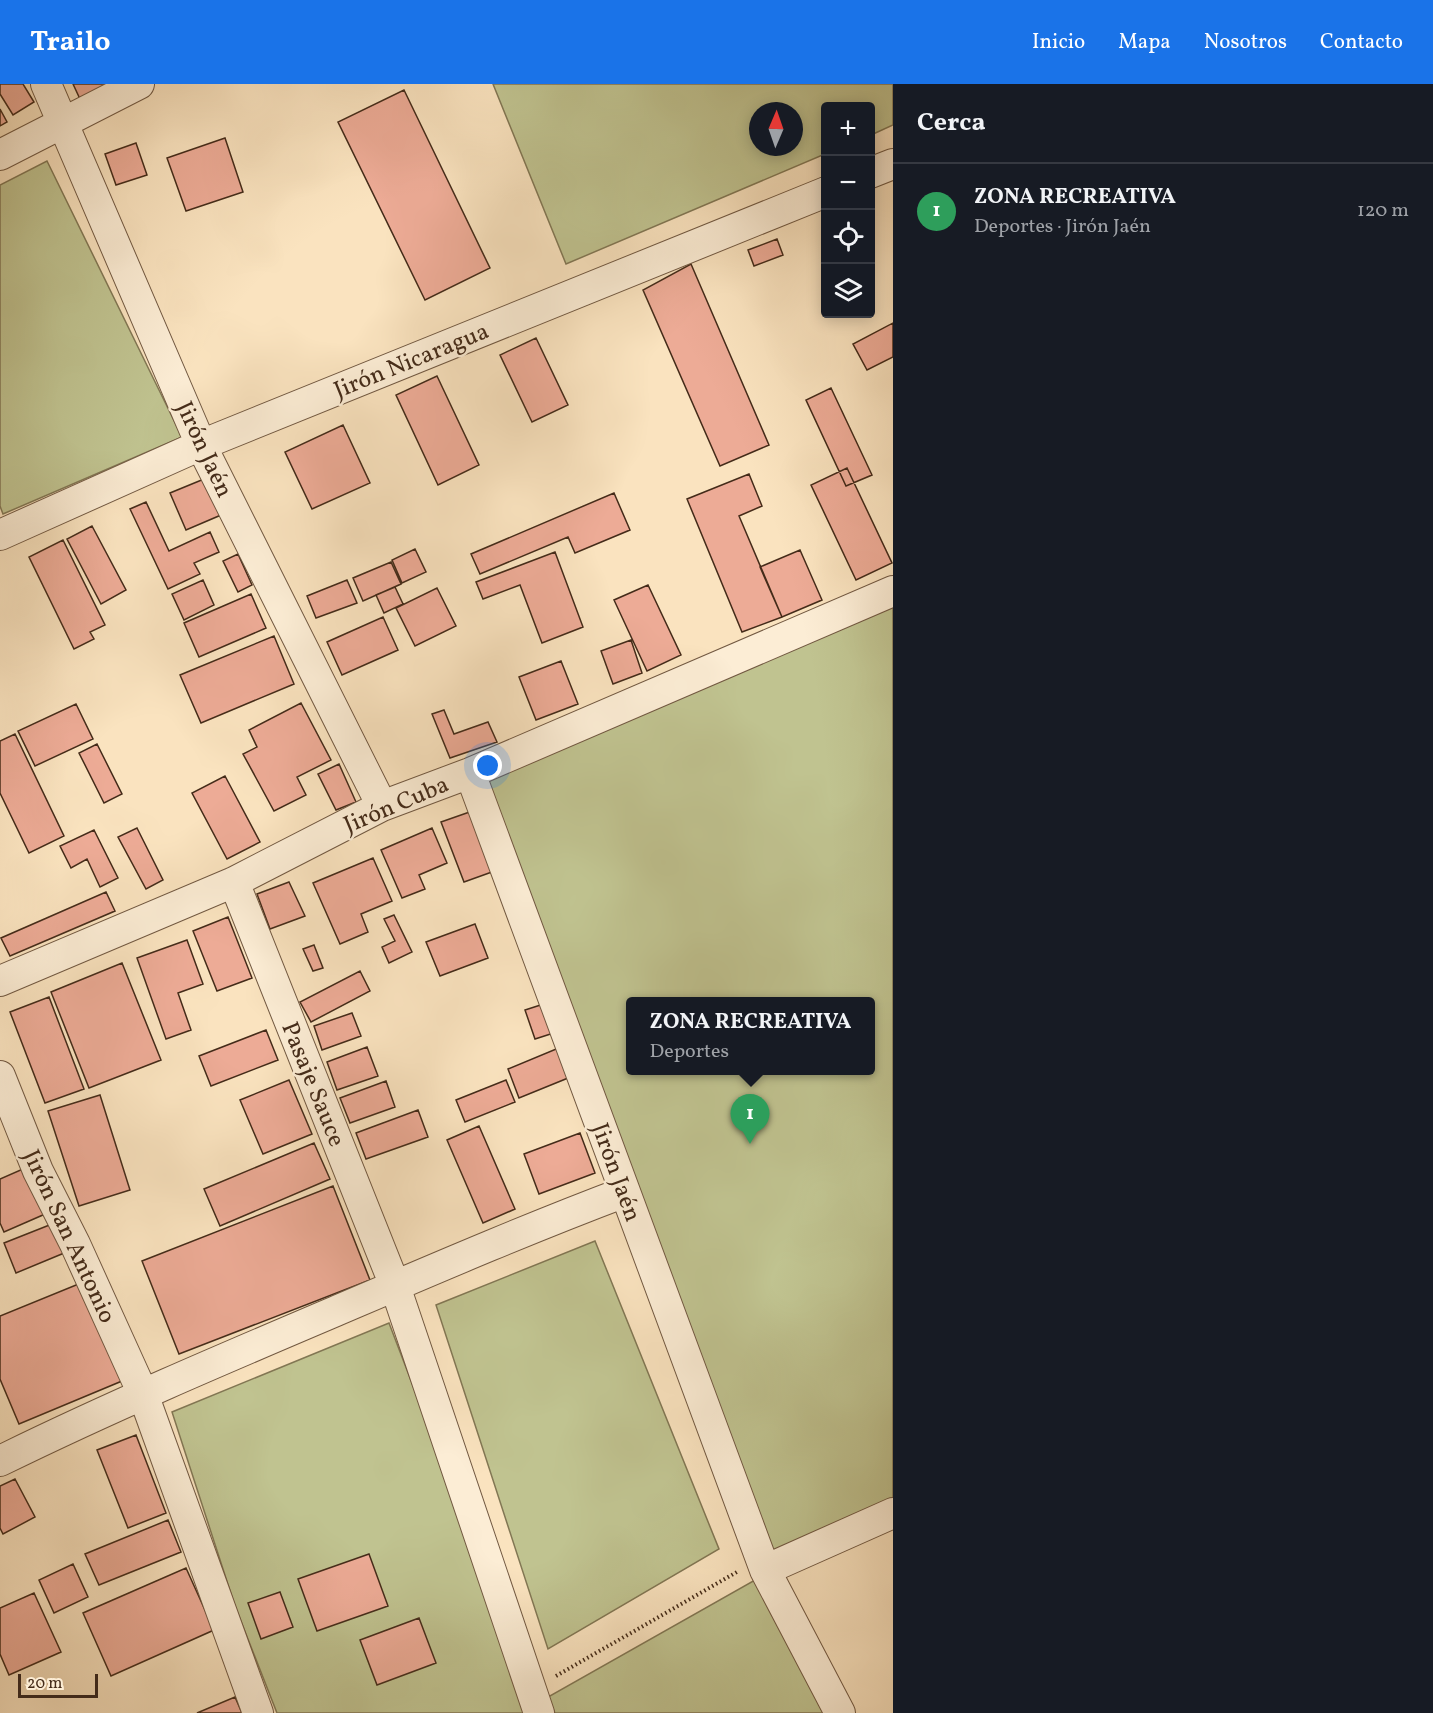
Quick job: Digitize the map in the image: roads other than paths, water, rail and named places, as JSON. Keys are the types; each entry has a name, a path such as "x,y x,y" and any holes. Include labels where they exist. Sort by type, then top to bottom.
{"street":[{"name":"Jirón Jaén","path":"46,84 201,445 382,806"},
{"path":"0,154 139,84"},
{"path":"875,171 893,164"},
{"name":"Jirón Nicaragua","path":"0,535 201,445 821,194"},
{"name":"Jirón Cuba","path":"0,981 234,882 382,806 470,773 893,591"},
{"name":"Jirón Jaén","path":"470,773 763,1565 840,1713"},
{"name":"Pasaje Sauce","path":"234,882 395,1286 536,1701"},
{"name":"Jirón San Antonio","path":"0,1076 38,1171 75,1244 143,1394 258,1713"},
{"path":"0,1461 143,1394 542,1223 625,1192"},
{"path":"763,1565 893,1514"}],"place":[{"name":"ZONA RECREATIVA","path":"750,1144"}]}
